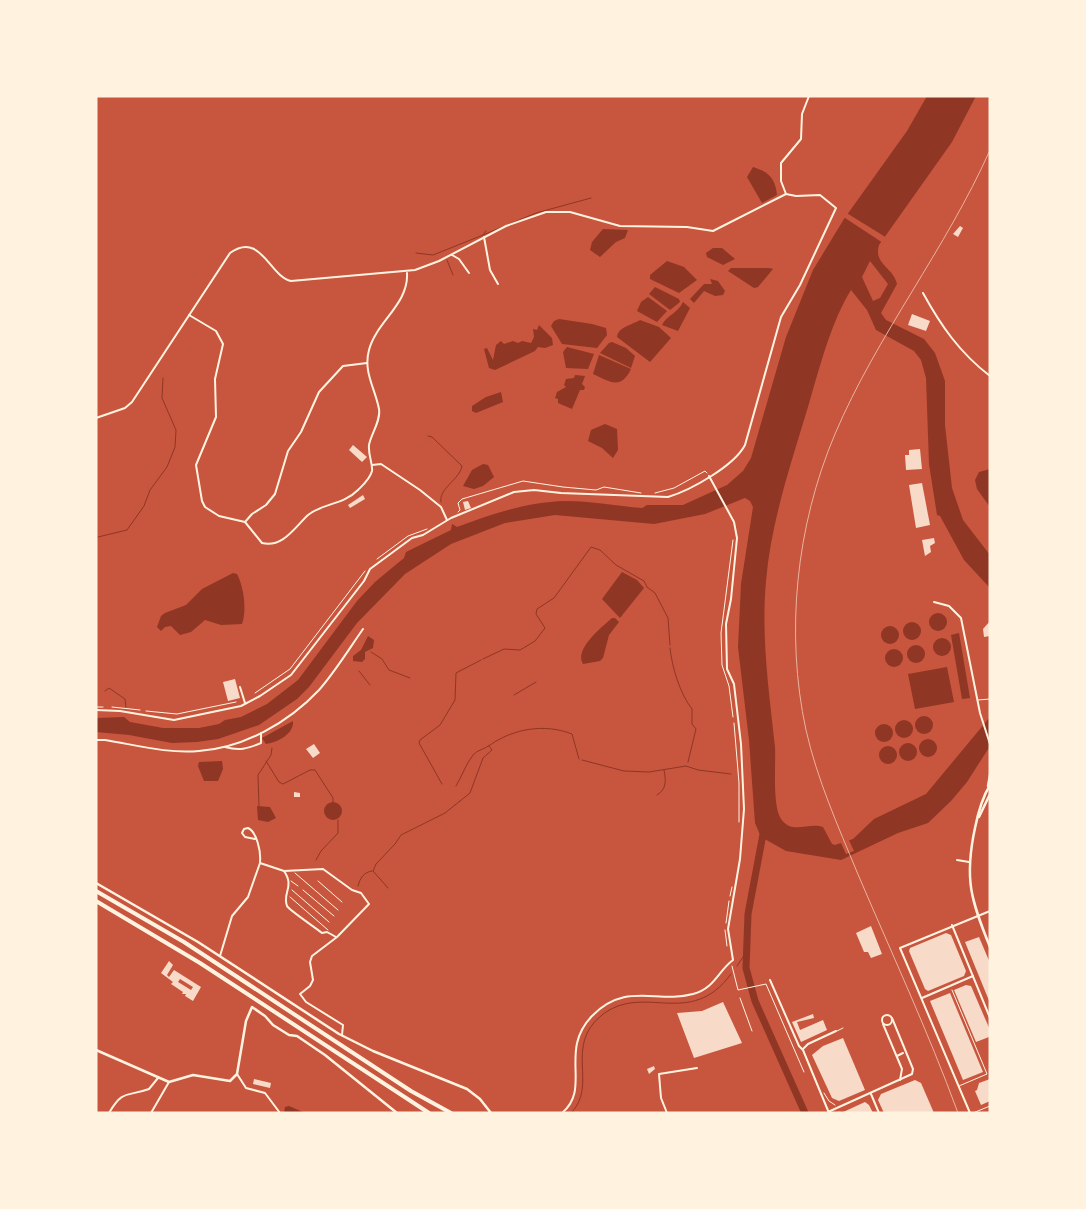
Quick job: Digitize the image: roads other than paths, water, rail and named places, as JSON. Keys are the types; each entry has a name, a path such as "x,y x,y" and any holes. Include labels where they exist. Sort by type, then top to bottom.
{"highway":[{"path":"96,891 190,946 406,1088 452,1113"},
{"path":"96,901 200,963 429,1113"}],"street":[{"path":"786,194 781,180 781,163 801,140 802,114 808,96"},
{"path":"96,418 125,408 132,402 230,253 236,249 251,248 263,254 280,275 291,281 407,272 432,265 484,237 527,218 555,211 577,214 620,226 687,227 713,231 786,194 796,196 820,195 836,208 800,285 781,317 745,445 732,462 678,493 660,497 534,490 514,492 447,520 423,535 412,538 370,569 364,581 291,674 245,704 174,720 120,711 96,710"},
{"path":"484,237 490,270 498,284"},
{"path":"451,254 459,259 469,272"},
{"path":"189,315 216,331 223,344 215,379 216,417 196,465 202,501 205,507 219,516 245,522 262,543 273,543 285,538 314,511 335,505 353,494 369,477 371,465 369,445 379,412 368,375 367,363 371,343 404,292 407,272"},
{"path":"923,293 944,331 967,358 989,376"},
{"path":"245,522 252,514 266,506 275,494 288,451 301,432 319,392 343,366 367,363"},
{"path":"371,465 381,464 420,490 441,507 447,520"},
{"path":"562,1113 571,1104 575,1096 574,1053 579,1035 585,1024 598,1010 618,999 630,996 697,993 710,985 733,960 728,929 742,847 744,782 734,684 727,669 726,617 731,599 737,538 736,529 726,506 709,476"},
{"path":"934,602 949,606 960,618 980,713 990,744"},
{"path":"96,740 183,751 199,751 225,746 262,732 290,716 319,690 364,629"},
{"path":"240,687 245,704"},
{"path":"977,700 990,699"},
{"path":"225,746 238,750 247,749 261,743 262,732"},
{"path":"990,775 989,786 976,826 969,862 970,889 977,915 990,947"},
{"path":"976,826 990,794"},
{"path":"220,956 232,916 248,897 260,863 259,848 255,839 250,828 244,829 242,833 245,837 255,839"},
{"path":"957,860 969,862"},
{"path":"260,863 284,872 320,869 360,892 370,904 336,937 312,956 310,962 313,980 300,995 343,1025 342,1035"},
{"path":"284,872 289,878 286,904 290,910 322,933 328,932 336,937"},
{"path":"96,883 220,956 342,1035 374,1051 467,1089 480,1099 491,1113"},
{"path":"990,911 952,925 900,948 958,1086 972,1113 990,1106"},
{"path":"952,925 990,1018"},
{"path":"922,998 973,976"},
{"path":"770,980 799,1046 803,1050 829,1112 871,1094 900,1080 912,1074 914,1070 892,1018 889,1015 884,1016 883,1024 903,1072 900,1080"},
{"path":"952,990 987,1074 958,1086"},
{"path":"740,998 752,1032"},
{"path":"96,1050 169,1082 193,1076 227,1082 237,1074 246,1021 252,1007 265,1016 273,1026 289,1035 297,1036 318,1050 398,1113"},
{"path":"883,1024 890,1024 892,1018"},
{"path":"803,1050 806,1045 843,1028"},
{"path":"897,1056 903,1053"},
{"path":"667,1113 661,1098 659,1074 697,1068"},
{"path":"237,1074 246,1088 265,1093 280,1113"},
{"path":"109,1113 120,1097 127,1093 149,1089 158,1078"},
{"path":"150,1113 169,1082"},
{"path":"871,1094 879,1113"},
{"path":"500,1113 509,1113"}],"waterway":[{"path":"483,235 536,213 591,198"},
{"path":"416,253 433,255 483,235 486,231"},
{"path":"447,260 453,275"},
{"path":"98,537 127,530 144,506 150,490 167,467 175,447 176,430 162,398 163,378"},
{"path":"428,436 432,437 462,466 443,493 441,502"},
{"path":"483,659 504,649 520,650 535,641 545,628 536,614 537,609 554,598 591,547 600,550 616,565 644,581 647,587 655,593 668,618 670,645"},
{"path":"670,648 677,680 692,709 692,724 696,729 688,762"},
{"path":"371,652 382,659 389,670 410,678"},
{"path":"442,784 419,743 420,740 440,725 455,700 456,673 481,660"},
{"path":"359,671 370,685"},
{"path":"514,695 536,682"},
{"path":"105,691 109,688 125,699 126,707"},
{"path":"456,786 468,762 475,753 499,739 529,729 551,729 572,734 579,759"},
{"path":"388,888 373,871 376,864 401,835 445,813 470,793 483,758 492,750 489,746"},
{"path":"259,806 258,775 271,755 272,748"},
{"path":"582,760 624,771 649,772 686,766 698,770 731,774"},
{"path":"266,761 279,782 283,784 310,770 315,770 333,798 333,803"},
{"path":"657,795 664,787 664,770"},
{"path":"316,860 321,851 338,833 338,820"},
{"path":"764,829 748,914 746,968 755,1001 805,1113"},
{"path":"358,886 363,876 372,871"},
{"path":"737,966 745,954"},
{"path":"571,1113 579,1102 582,1090 582,1052 585,1039 591,1027 602,1015 618,1006 634,1003 683,1003 699,999 715,990 731,974"}],"railway":[{"path":"958,1113 922,1022 857,872 816,766 806,730 800,693 796,656 796,618 798,580 811,505 835,434 871,362 953,222 990,150"}]}
